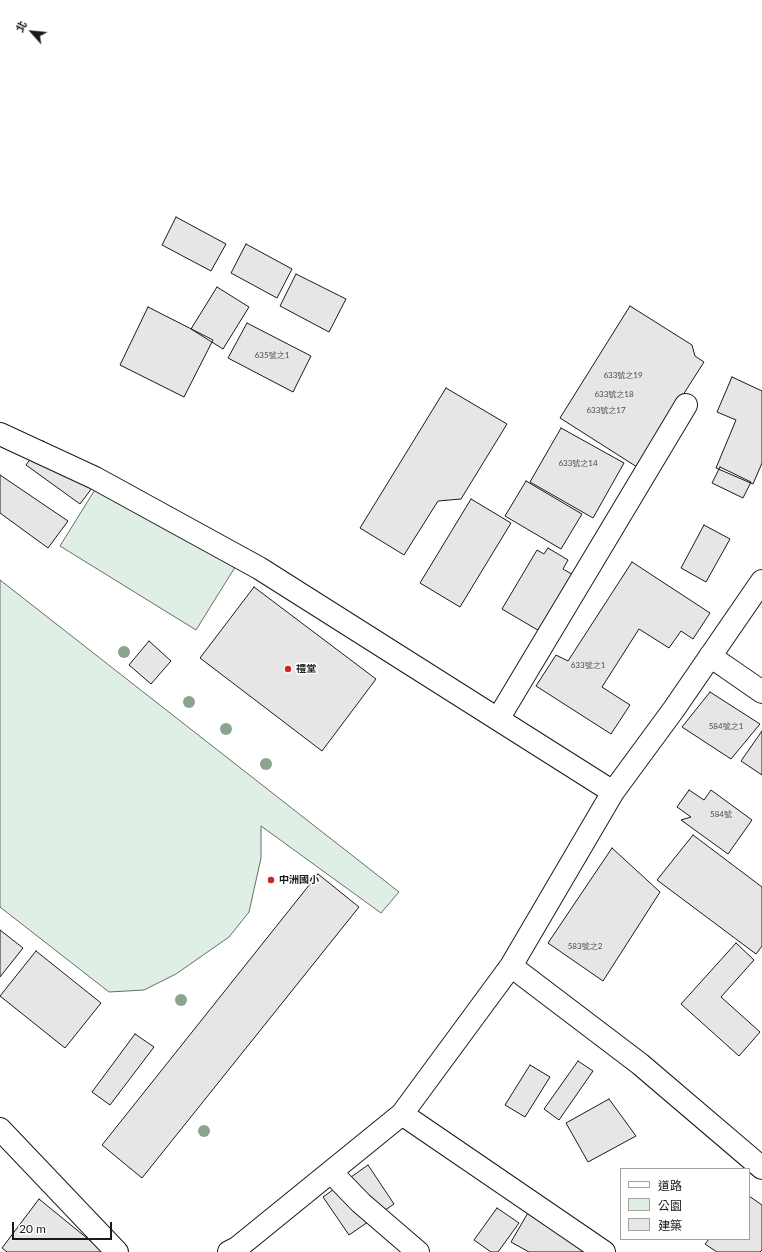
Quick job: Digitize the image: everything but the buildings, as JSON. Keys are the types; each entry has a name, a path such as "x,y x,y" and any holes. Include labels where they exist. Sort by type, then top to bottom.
{"street":[{"path":"498,719 686,405"},
{"path":"0,434 95,478 258,568 613,792"},
{"path":"229,1252 237,1248 402,1114 511,966 613,792 674,709 762,581"},
{"path":"710,656 762,692"},
{"path":"511,966 640,1064 762,1168"},
{"path":"402,1114 604,1252"},
{"path":"0,1129 117,1252"},
{"path":"331,1172 361,1203 418,1252"}],"green space":[{"path":"106,472 242,556 196,630 60,546"},
{"path":"0,580 399,892 381,913 261,826 261,858 249,912 229,937 176,974 144,990 109,992 0,907"}],"place":[{"name":"禮堂","path":"288,669"},
{"name":"中洲國小","path":"271,880"}]}
